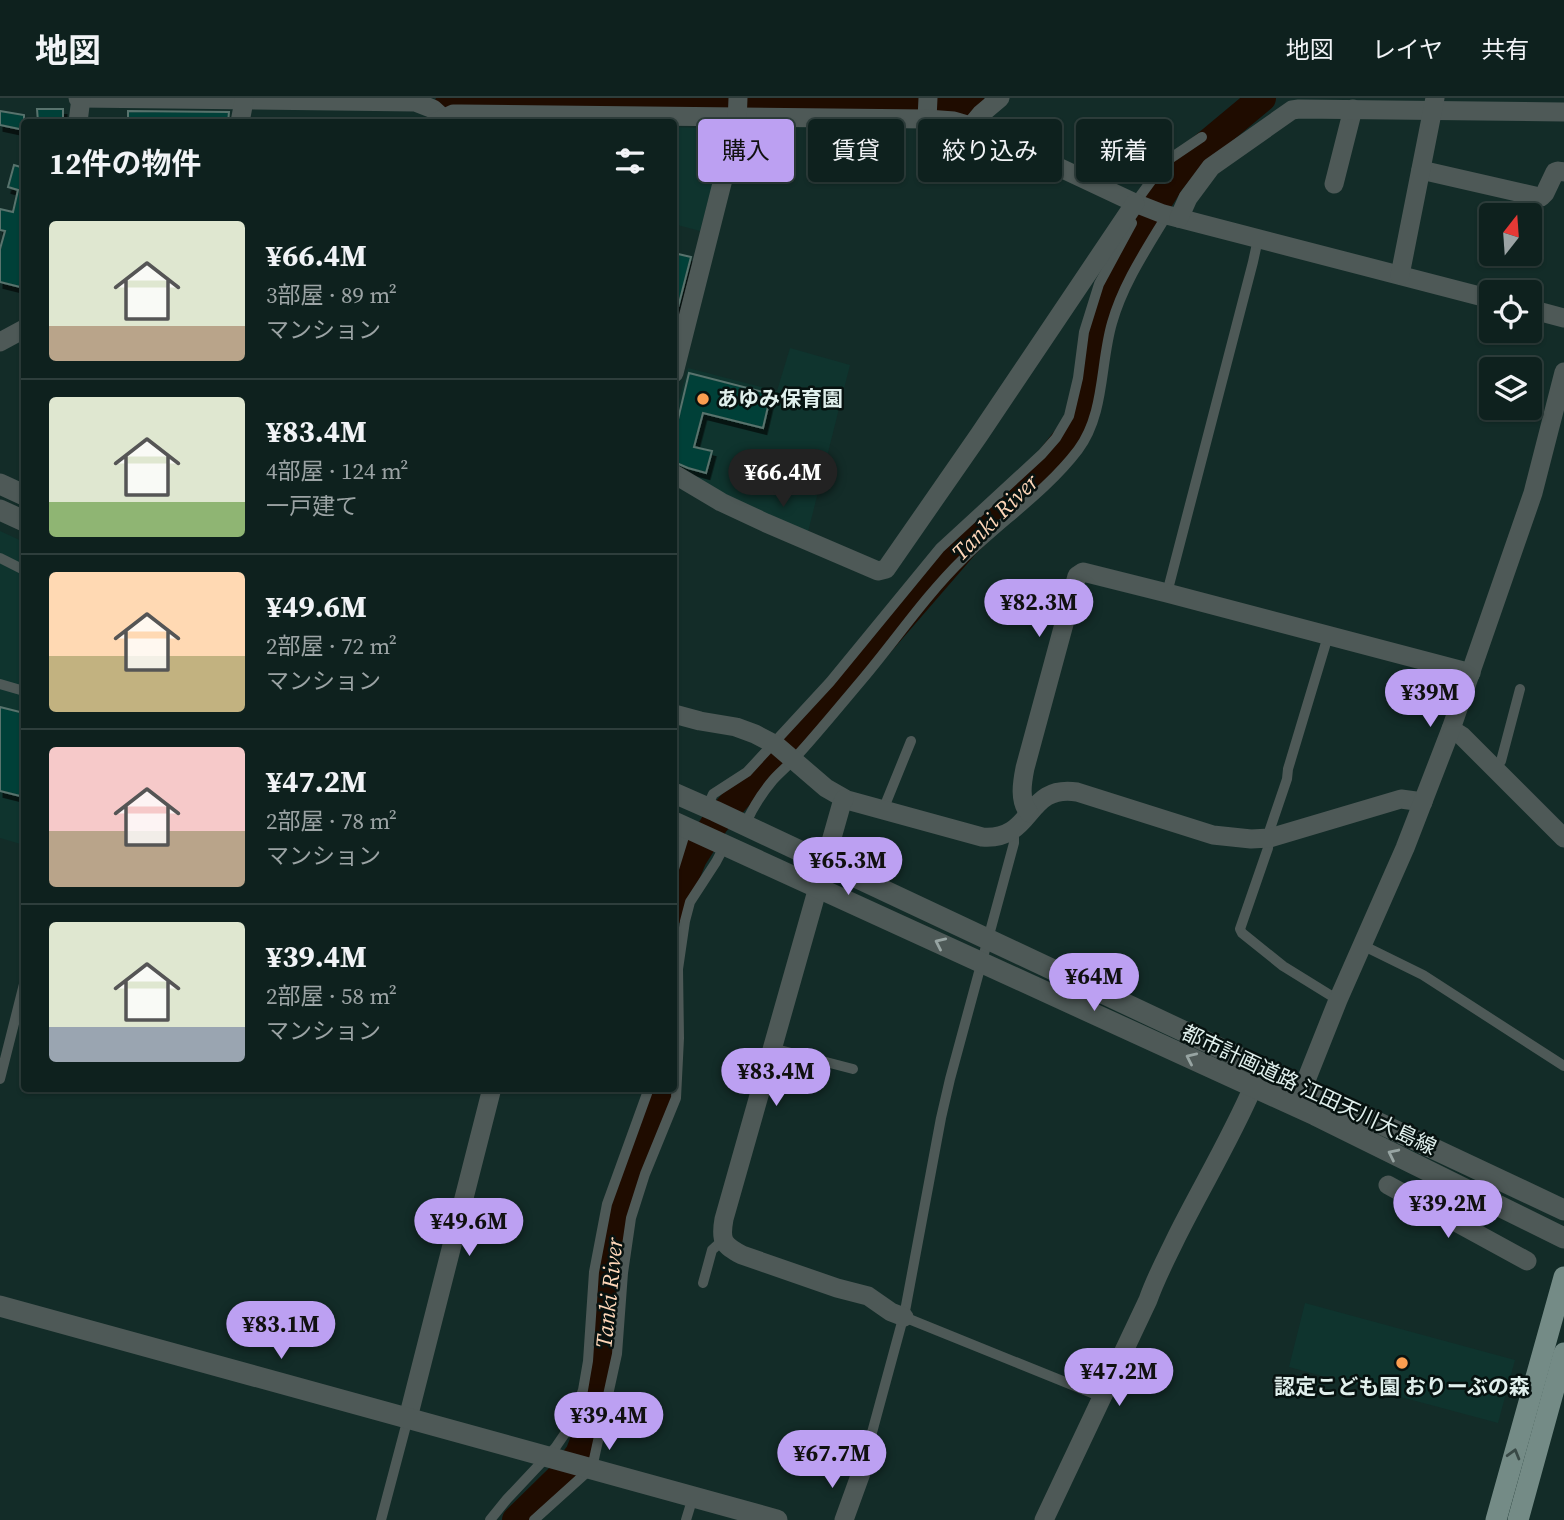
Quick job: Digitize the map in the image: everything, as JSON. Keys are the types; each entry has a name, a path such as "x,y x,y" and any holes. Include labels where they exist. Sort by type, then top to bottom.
{"main road":[{"path":"1496,1520 1564,1277"},
{"path":"1518,1520 1564,1353"}],"street":[{"path":"78,119 80,98 415,102 433,109 438,119"},
{"path":"977,119 1000,98"},
{"path":"241,119 244,100"},
{"path":"1400,275 1434,104"},
{"path":"677,476 721,502 766,523 878,571 886,569 979,435 1153,211 1188,198 1211,167 1292,110 1434,104 1564,112"},
{"path":"580,119 738,106 927,108 950,119"},
{"path":"677,361 737,124 738,106"},
{"path":"1334,184 1353,109"},
{"path":"441,119 453,114 496,119"},
{"path":"1062,169 1153,211 1479,296"},
{"path":"1421,170 1541,197 1555,172 1564,172"},
{"path":"1542,312 1564,318"},
{"path":"0,342 21,331"},
{"path":"1303,1088 1338,1000 1405,848 1451,729 1533,494 1564,372"},
{"path":"0,484 21,494"},
{"path":"0,510 21,520"},
{"path":"1029,813 1024,807 1022,796 1025,768 1077,576 1083,572 1471,673"},
{"path":"677,715 736,727 755,734 784,751 826,788 844,799 982,837 998,837 1011,832 1021,825 1044,797 1065,790 1213,835 1251,839 1270,838 1401,799 1423,802"},
{"path":"1451,729 1462,736 1564,838"},
{"name":"都市計画道路 江田天川大島線","path":"677,794 1564,1210"},
{"path":"844,799 724,1219 723,1240 731,1249 742,1255 868,1296 891,1312 904,1317"},
{"name":"都市計画道路 江田天川大島線","path":"687,828 1253,1087 1564,1238"},
{"path":"1044,1520 1161,1269 1253,1087"},
{"path":"408,1418 491,1092"},
{"path":"1439,1213 1453,1183"},
{"path":"1388,1185 1527,1261"},
{"path":"0,1306 777,1520"},
{"path":"844,1520 861,1473"}],"lane":[{"path":"711,809 713,794 784,751 877,662 944,579 972,550 1048,483 1079,448 1098,401 1118,300 1152,239 1153,211 1165,162 1202,137"},
{"path":"742,824 773,780 784,751 830,682 934,554 1056,438 1069,416 1078,378 1084,332 1099,284 1134,213 1153,211"},
{"path":"1167,593 1258,239"},
{"path":"0,558 21,568"},
{"path":"1328,636 1272,822 1268,848 1240,929 1283,966 1338,1000"},
{"path":"0,684 21,690"},
{"path":"1495,769 1501,761 1520,689"},
{"path":"883,810 911,741"},
{"path":"677,860 687,828"},
{"path":"861,1473 904,1317 944,1105 1014,843 1011,832"},
{"path":"677,1078 678,969 685,921 690,902 716,862 724,844"},
{"path":"1362,945 1423,975 1564,1066"},
{"path":"0,1079 21,996"},
{"path":"772,1048 853,1069"},
{"path":"490,1520 549,1457 568,1429 583,1390 589,1352 594,1272 607,1205 648,1092"},
{"path":"534,1520 594,1459 616,1362 622,1273 631,1218 676,1092"},
{"path":"703,1283 712,1250 723,1240"},
{"path":"904,1317 1102,1397"},
{"path":"381,1520 408,1418"},
{"path":"686,1520 693,1496"}],"shaded area":[{"path":"677,127 698,128 698,182 713,182 700,231 677,225"},
{"path":"790,348 850,365 807,536 677,470 677,407 688,368 777,391"},
{"path":"0,531 21,541 21,844 0,838"},
{"name":"認定こども園 おりーぶの森","path":"1305,1303 1515,1360 1498,1423 1289,1367"}],"building":[{"path":"37,109 63,109 63,119 38,119"},
{"path":"0,111 24,115 24,119 21,119 21,129 0,125"},
{"path":"128,111 229,112 228,119 128,119"},
{"path":"14,165 21,167 21,287 0,282 0,249 5,231 0,230 0,209 13,212 18,190 8,187"},
{"path":"677,254 691,257 677,311"},
{"path":"689,373 771,394 763,428 703,413 694,447 712,451 706,473 677,463 677,423"},
{"path":"0,707 21,712 21,796 0,791"}],"waterway":[{"path":"449,103 458,100 900,103 963,102 970,98"},
{"name":"Tanki River","path":"677,899 693,858 715,823 848,680 964,546 1043,468 1077,425 1086,400 1106,298 1146,221 1171,181 1190,158 1262,98"},
{"name":"Tanki River","path":"516,1520 563,1474 579,1454 586,1436 599,1390 605,1347 608,1278 615,1228 662,1092"}],"place":[{"name":"あゆみ保育園","path":"703,399"},
{"name":"認定こども園 おりーぶの森","path":"1402,1363"}]}
